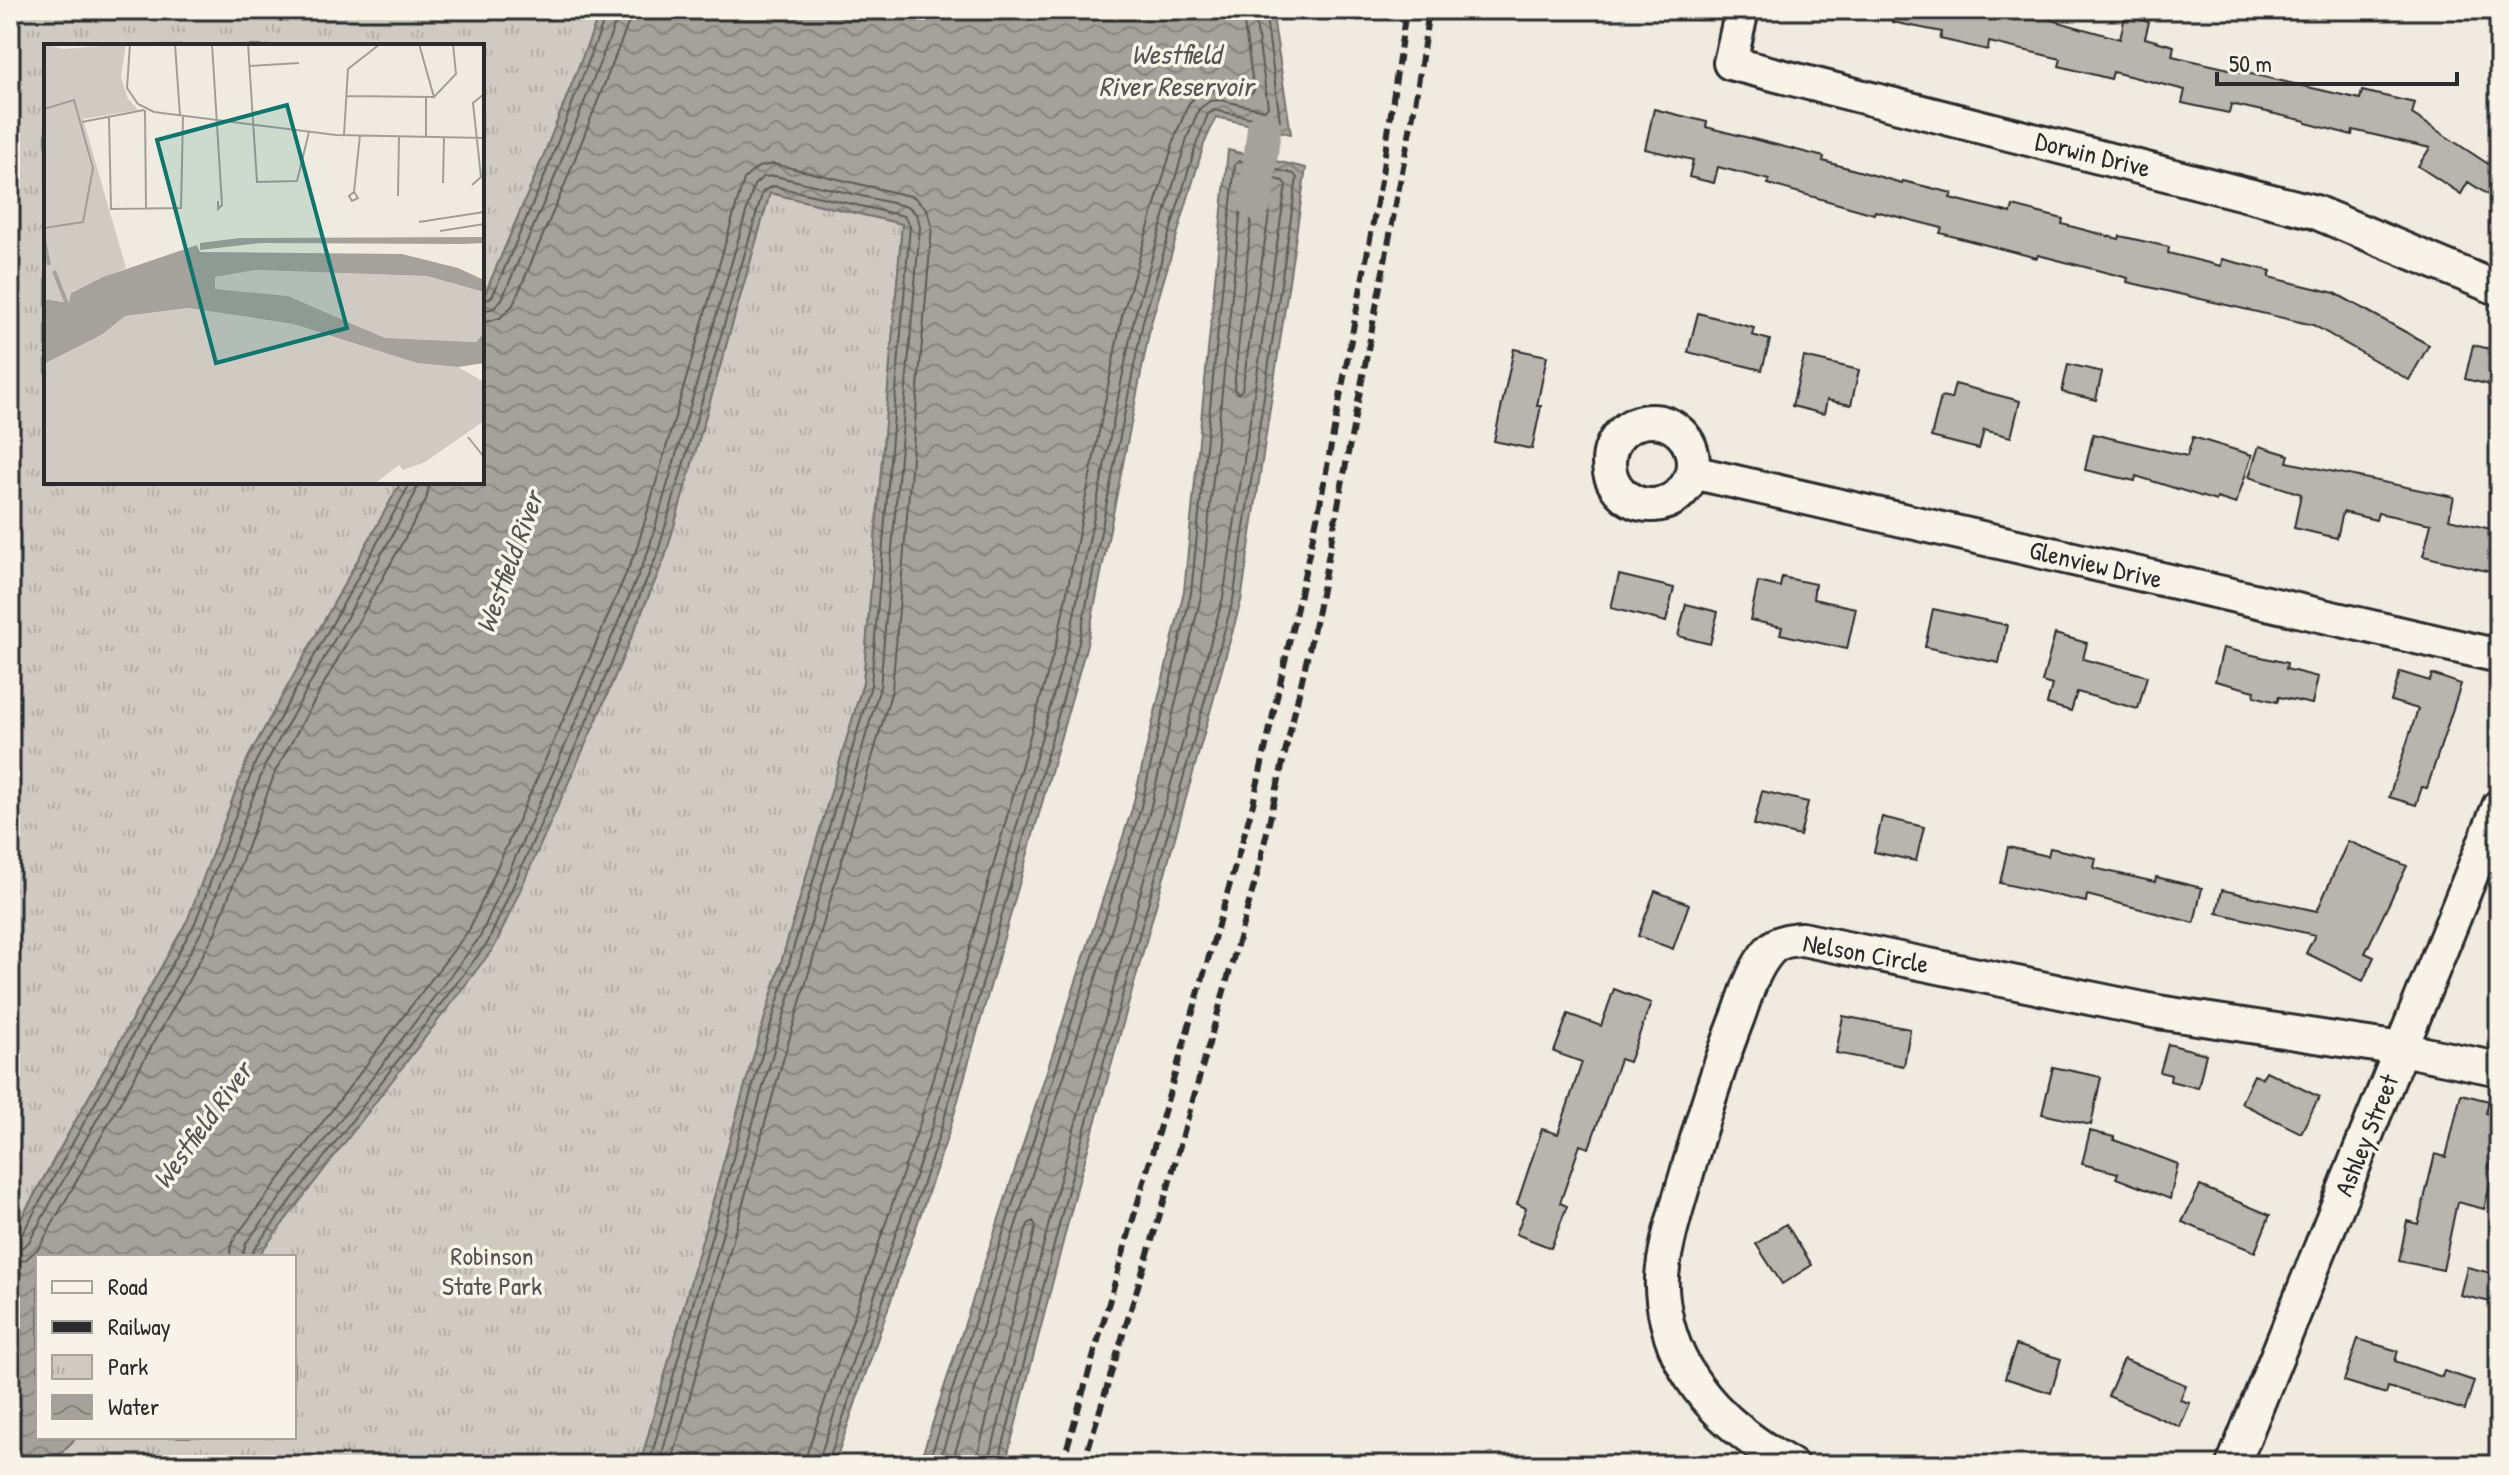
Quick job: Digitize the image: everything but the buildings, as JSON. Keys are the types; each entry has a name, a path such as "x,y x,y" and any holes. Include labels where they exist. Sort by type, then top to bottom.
{"street":[{"name":"Dorwin Drive","path":"1742,10 1730,63 2315,212 2499,289"},
{"name":"Glenview Drive","path":"1692,472 2499,656"},
{"name":"Ashley Street","path":"2233,1465 2499,806"},
{"name":"Nelson Circle","path":"1791,1465 1741,1433 1698,1388 1673,1341 1662,1293 1665,1253 1704,1114 1758,966 1771,949 1783,941 1802,939 2158,1012 2401,1049"},
{"path":"2401,1049 2499,1069"}],"green space":[{"path":"10,10 601,10 484,296 484,44 44,44 44,484 400,484 248,758 188,919 10,1238"},
{"name":"Robinson State Park","path":"770,193 902,224 863,683 744,1089 640,1465 49,1465 75,1439 296,1439 296,1255 259,1255 383,1092 596,721 665,557"}],"water":[{"path":"601,10 1272,10 1291,134 1216,117 1204,144 1151,323 1087,644 949,1132 834,1465 640,1465 744,1089 863,683 902,224 770,193 665,557 596,721 495,946 259,1255 36,1255 36,1439 75,1439 49,1465 10,1465 10,1239 188,919 248,758 400,484 484,484 484,296"},
{"path":"1228,150 1306,168 1241,601 1077,1188 1005,1465 919,1465 1132,809 1184,591"}],"waterway":[{"path":"1255,203 1264,128"}],"railway":[{"path":"1062,1465 1253,804 1319,509 1381,181 1406,10"},
{"path":"1083,1465 1165,1198 1257,875 1318,610 1415,104 1429,10"}],"water label":[{"name":"Westfield River Reservoir","path":"1176,70"},
{"name":"Westfield River","path":"509,562"},
{"name":"Westfield River","path":"202,1125"}]}
